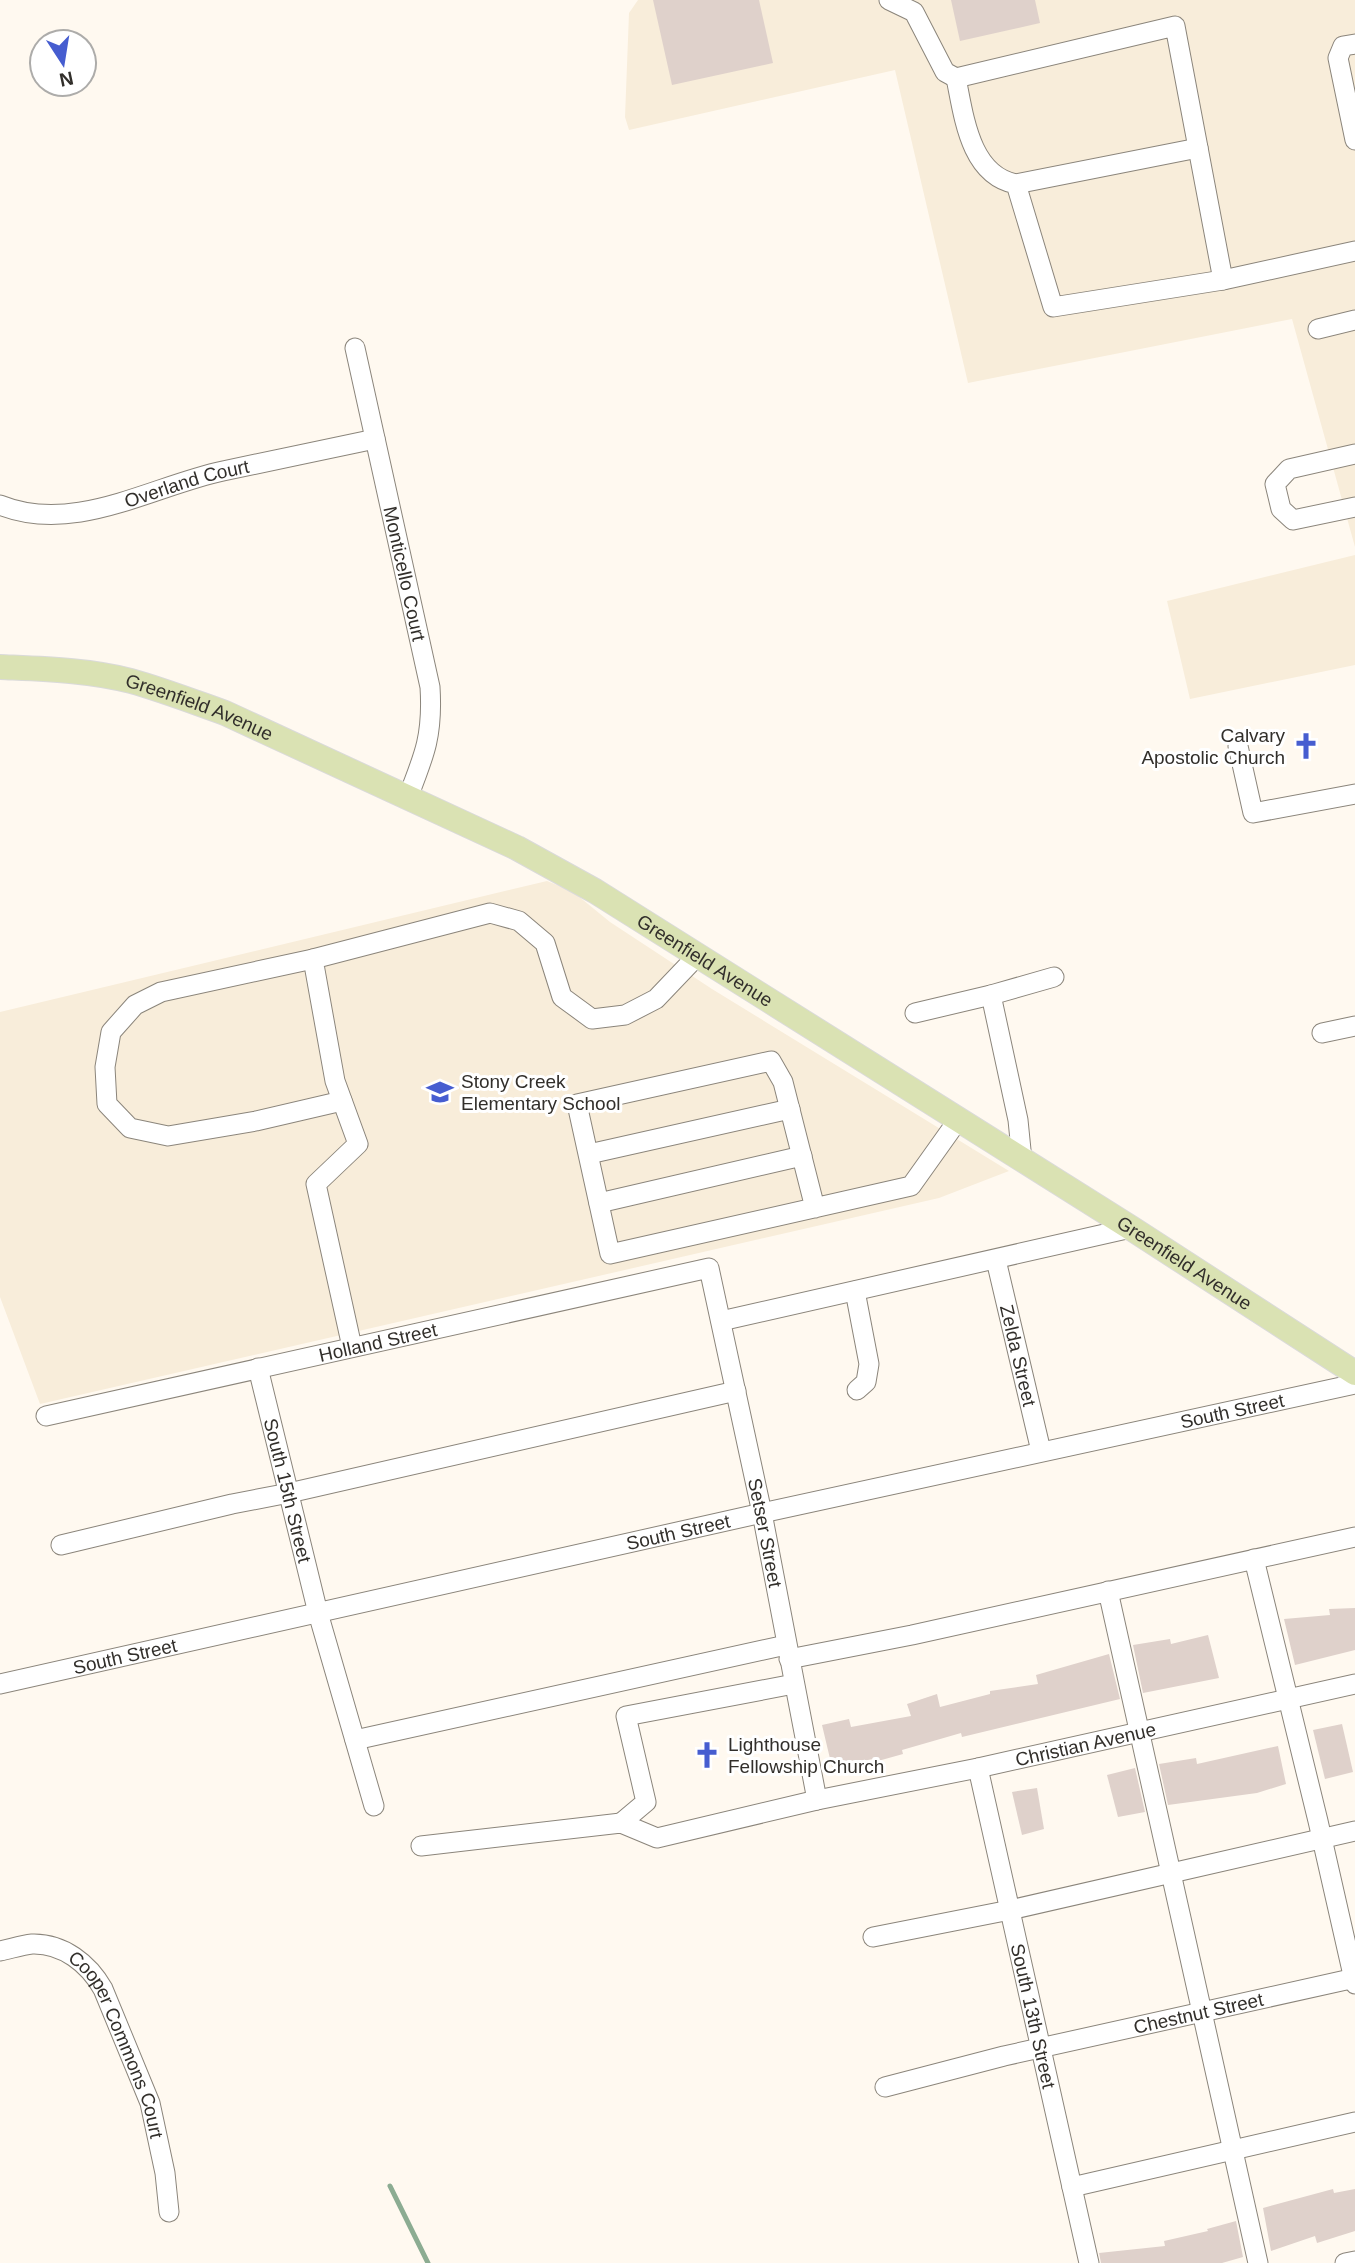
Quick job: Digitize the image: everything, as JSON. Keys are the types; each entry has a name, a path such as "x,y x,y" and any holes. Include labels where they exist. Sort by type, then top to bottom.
{"main road":[{"name":"Greenfield Avenue","path":"0,667 104,676 178,695 225,713 517,848 584,884 698,955 1355,1373"}],"street":[{"path":"889,0 914,12 945,72 956,78 1175,26 1223,280"},
{"path":"1355,44 1343,46 1338,58 1355,140"},
{"path":"956,78 969,137 982,162 1002,181 1016,184 1198,148"},
{"path":"1016,184 1053,307 1223,280 1355,251"},
{"path":"1318,329 1355,320"},
{"name":"Monticello Court","path":"355,348 430,687 430,734 408,797"},
{"name":"Overland Court","path":"0,505 45,514 83,511 222,471 375,439"},
{"path":"1355,454 1289,468 1275,484 1280,509 1293,520 1355,507"},
{"path":"1238,746 1254,813 1355,794"},
{"path":"342,1101 257,1121 168,1136 130,1128 107,1104 105,1067 111,1032 135,1005 162,992 313,959 490,913 519,921 545,943 562,997 592,1019 625,1016 656,999 698,955"},
{"path":"313,959 335,1081 358,1144 316,1184 352,1347"},
{"path":"915,1013 1054,977"},
{"path":"991,995 1017,1120 1022,1160"},
{"path":"1322,1033 1355,1026"},
{"path":"815,1208 783,1083 771,1060 577,1104 610,1254 815,1208 911,1186 958,1120"},
{"path":"589,1154 790,1109"},
{"path":"600,1203 802,1156"},
{"path":"721,1321 1131,1228"},
{"name":"Zelda Street","path":"996,1260 1041,1451"},
{"name":"Holland Street","path":"46,1416 709,1268"},
{"name":"Setser Street","path":"709,1268 762,1513 817,1800"},
{"path":"855,1291 869,1364 866,1382 857,1390"},
{"name":"South 15th Street","path":"258,1368 318,1613 374,1807"},
{"name":"South Street","path":"0,1684 1041,1451 1355,1384"},
{"path":"61,1545 736,1391"},
{"path":"355,1740 787,1652 912,1635 1355,1537"},
{"path":"1254,1559 1355,1980"},
{"path":"1108,1591 1258,2263"},
{"path":"421,1846 621,1824 646,1802 626,1716 794,1684"},
{"name":"Christian Avenue","path":"621,1824 657,1838 817,1800 978,1768 1355,1684"},
{"name":"South 13th Street","path":"978,1768 1089,2263"},
{"path":"873,1937 1010,1910 1355,1831"},
{"name":"Cooper Commons Court","path":"0,1951 32,1944 57,1948 74,1956 96,1976 150,2103 165,2173 169,2211"},
{"name":"Chestnut Street","path":"885,2087 1041,2048 1355,1980"},
{"path":"1072,2186 1355,2122"},
{"path":"1345,2263 1355,2261"}],"shaded area":[{"path":"638,0 1355,0 1355,547 1292,319 968,383 895,70 629,130 625,117 629,13"},
{"path":"1355,555 1355,665 1190,699 1167,601"},
{"name":"Stony Creek Elementary School","path":"547,881 572,891 610,922 712,989 1009,1171 939,1198 40,1404 0,1297 0,1012"}],"building":[{"path":"653,0 759,0 773,63 672,85"},
{"path":"951,0 1035,0 1040,23 960,41"},
{"path":"1355,1608 1355,1650 1295,1665 1284,1619 1330,1615 1329,1609"},
{"path":"1208,1635 1219,1678 1143,1693 1133,1645 1170,1639 1171,1644"},
{"path":"1109,1654 1120,1699 962,1737 961,1733 902,1750 903,1754 878,1761 878,1758 832,1767 822,1725 849,1719 851,1727 911,1716 907,1704 937,1694 940,1707 990,1694 990,1691 1038,1684 1036,1675"},
{"path":"1342,1724 1353,1772 1325,1779 1313,1730"},
{"path":"1278,1746 1286,1784 1257,1793 1168,1805 1159,1764 1196,1758 1197,1764"},
{"path":"1135,1768 1145,1812 1118,1817 1107,1775"},
{"path":"1037,1788 1044,1829 1022,1835 1012,1792"},
{"path":"1333,2189 1334,2193 1355,2189 1355,2231 1317,2243 1315,2236 1271,2251 1263,2208"},
{"path":"1236,2221 1243,2257 1222,2263 1101,2263 1099,2253 1165,2246 1164,2241 1208,2231 1207,2229"}],"waterway":[{"path":"390,2186 428,2263"}],"place":[{"name":"Calvary Apostolic Church","path":"1306,746"},
{"name":"Stony Creek Elementary School","path":"440,1092"},
{"name":"Lighthouse Fellowship Church","path":"707,1755"}]}
